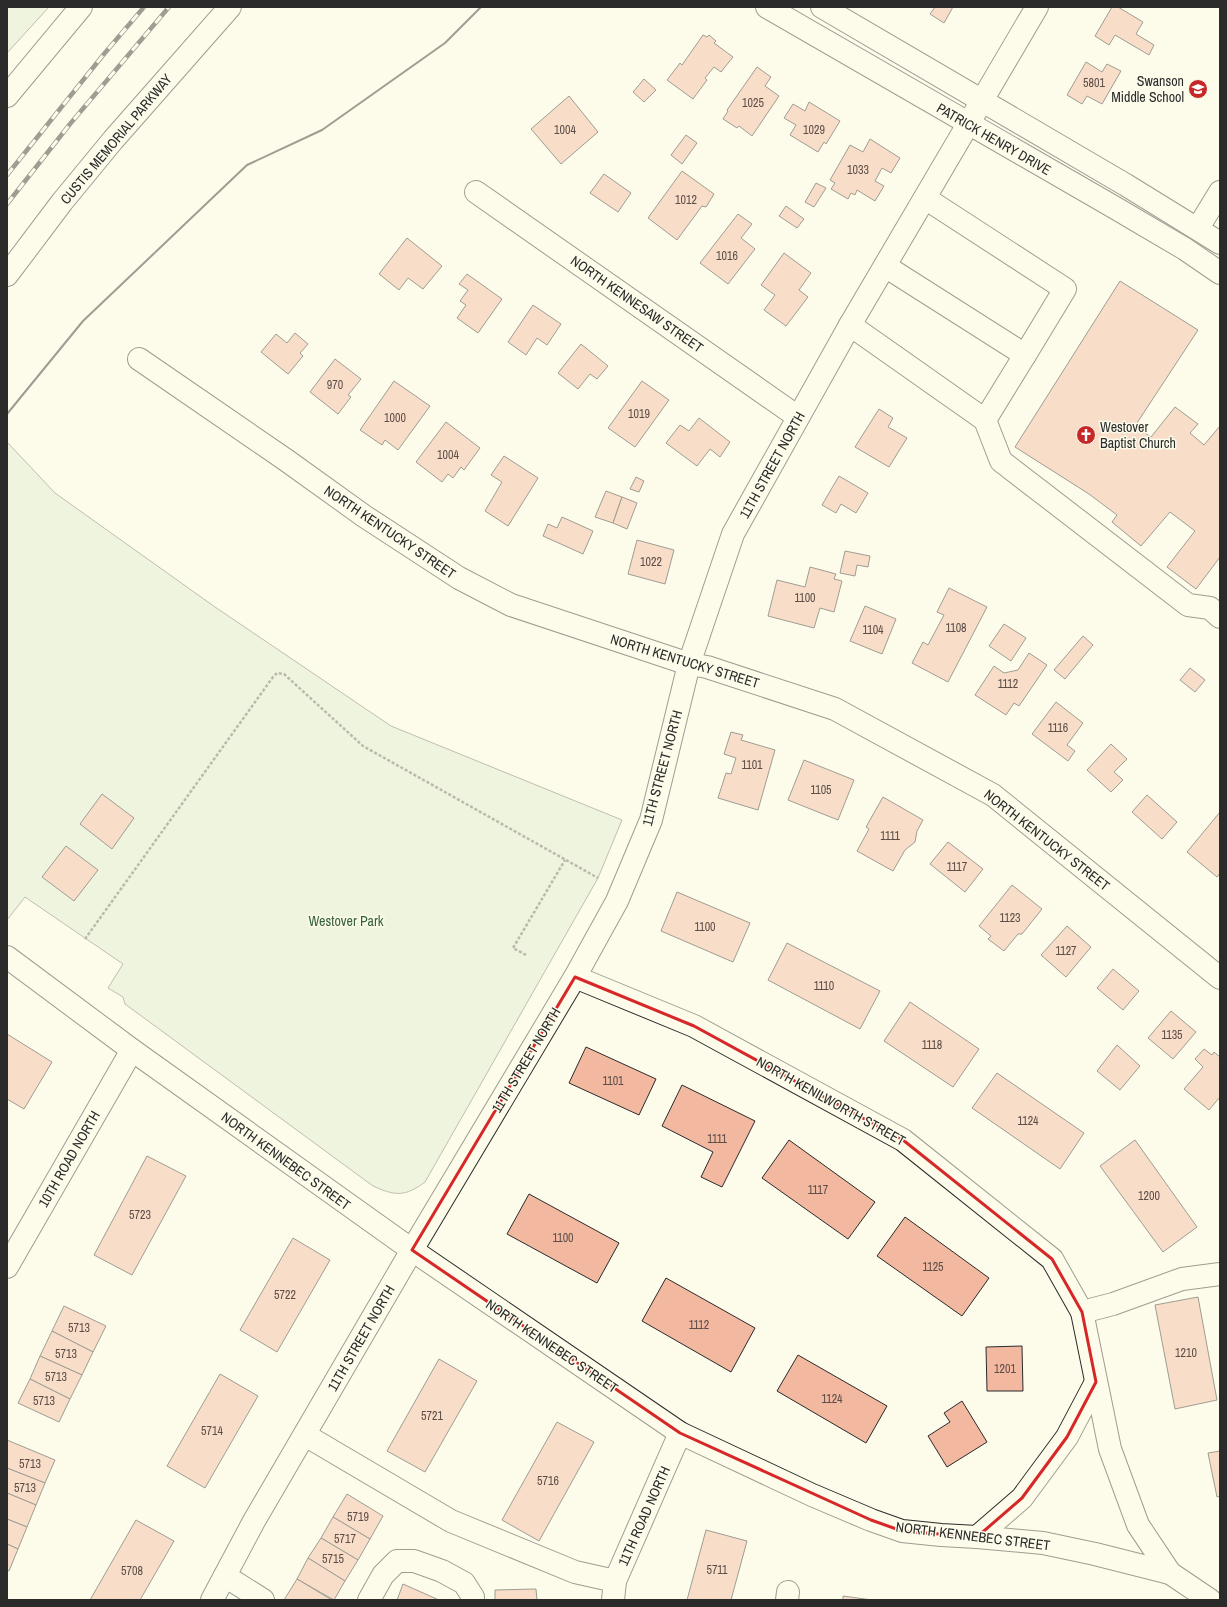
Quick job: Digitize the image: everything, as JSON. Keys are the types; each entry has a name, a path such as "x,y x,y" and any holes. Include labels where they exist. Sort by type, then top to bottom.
{"main road":[{"path":"7,96 81,7"},
{"name":"CUSTIS MEMORIAL PARKWAY","path":"7,275 62,202 113,140 230,7"},
{"name":"PATRICK HENRY DRIVE","path":"767,7 1112,206 1185,249 1220,273"},
{"name":"PATRICK HENRY DRIVE","path":"822,7 1126,185 1198,228 1220,243"},
{"name":"11TH STREET NORTH","path":"212,1600 254,1521 412,1250 575,977 618,901 651,820 689,664 733,534 850,325 1037,7"},
{"name":"NORTH KENNESAW STREET","path":"476,192 798,417"},
{"path":"1198,228 1220,192"},
{"path":"925,198 1065,289 985,420"},
{"path":"885,266 1024,355"},
{"path":"850,325 985,420 1001,461 1188,605 1210,608 1220,617"},
{"name":"NORTH KENTUCKY STREET","path":"139,359 286,460 364,516 459,578 512,605 689,664 707,666 835,709 993,795 1220,978"},
{"name":"NORTH KENNEBEC STREET","path":"7,958 132,1050 412,1250 680,1433 812,1494 871,1520 902,1531 1043,1543 1095,1554 1170,1573"},
{"name":"NORTH KENILWORTH STREET","path":"575,977 694,1026 903,1140 1052,1259 1082,1312 1110,1449 1138,1525 1170,1573 1210,1600"},
{"name":"10TH ROAD NORTH","path":"7,1267 132,1050"},
{"path":"1082,1312 1113,1304 1182,1279 1220,1274"},
{"path":"976,1537 1022,1498 1067,1437 1096,1382"},
{"name":"11TH ROAD NORTH","path":"614,1590 680,1433"},
{"path":"305,1435 451,1521 575,1572 614,1590"},
{"path":"369,1600 383,1575 397,1561 414,1561 448,1574 464,1583 473,1600"},
{"path":"225,1576 263,1600"}],"path":[{"path":"85,939 273,676 277,673 284,674 363,746 598,878"},
{"path":"526,955 513,948 564,860"}],"highlighted area":[{"path":"575,977 694,1026 903,1140 1052,1259 1082,1312 1096,1382 1067,1437 1022,1498 977,1537 902,1531 871,1520 680,1433 412,1250"}],"green space":[{"path":"7,7 49,7 7,53"},
{"name":"Westover Park","path":"7,442 55,493 215,607 391,726 622,820 598,878 425,1182 418,1187 406,1192 394,1193 373,1186 125,1004 123,997 108,988 123,964 25,897 7,920"}],"building":[{"path":"935,7 953,7 944,23 930,14"},
{"path":"1112,7 1118,7 1143,22 1136,34 1154,45 1149,55 1115,35 1109,45 1095,36"},
{"path":"703,35 707,37 709,35 716,41 714,43 733,57 721,72 714,67 705,78 707,80 693,99 667,80 680,63 682,65"},
{"path":"1086,62 1102,72 1107,64 1121,71 1102,104 1087,96 1082,104 1067,95"},
{"path":"757,67 771,77 765,86 779,96 752,136 739,126 737,128 723,119 728,111 727,110"},
{"path":"644,79 656,90 644,102 633,92"},
{"path":"569,96 598,132 561,164 531,129"},
{"path":"809,102 840,121 826,144 824,142 818,152 790,135 796,125 784,118 793,104 805,111"},
{"path":"686,135 697,143 682,164 671,155"},
{"path":"870,139 900,158 891,173 882,168 875,181 884,186 875,201 857,190 855,195 851,193 848,199 831,189 835,183 830,180 850,145 863,152"},
{"path":"682,171 714,194 706,207 702,206 677,240 648,218"},
{"path":"604,174 631,193 618,212 590,193"},
{"path":"816,183 826,188 814,207 805,202"},
{"path":"786,206 804,219 797,228 779,216"},
{"path":"738,214 752,224 741,238 755,249 728,284 700,263"},
{"path":"407,238 442,266 423,289 408,278 399,290 379,274"},
{"path":"784,253 811,273 799,290 808,297 786,326 764,310 775,295 761,285"},
{"path":"467,274 502,299 478,333 457,318 466,305 460,301 468,290 459,284"},
{"name":"Westover Baptist Church","path":"1120,281 1198,330 1135,426 1151,437 1175,407 1198,424 1190,433 1204,445 1220,426 1220,557 1196,589 1167,567 1195,531 1170,512 1141,546 1112,522 1117,515 1089,494 1015,447"},
{"path":"533,305 561,324 547,345 537,338 526,355 508,342"},
{"path":"295,333 308,344 300,353 303,356 288,374 261,352 276,334 287,343"},
{"path":"581,344 608,366 597,379 590,374 578,389 558,373"},
{"path":"335,359 361,379 348,395 351,397 338,414 310,392"},
{"path":"394,381 430,406 398,450 385,440 382,445 360,430"},
{"path":"642,381 669,400 635,447 608,428"},
{"path":"879,409 893,418 888,427 907,438 889,467 855,447"},
{"path":"699,418 730,442 720,457 710,449 697,466 666,443 680,425 689,431"},
{"path":"446,422 480,448 464,470 461,467 453,478 448,474 442,482 416,462"},
{"path":"504,456 538,478 508,526 485,511 502,482 491,475"},
{"path":"839,476 868,493 856,513 841,504 836,513 822,505"},
{"path":"636,477 644,481 639,492 630,489"},
{"path":"606,491 622,497 613,523 595,517"},
{"path":"622,497 637,503 627,529 613,523"},
{"path":"562,517 593,531 583,554 543,536 548,524 557,528"},
{"path":"637,540 674,550 665,584 628,574"},
{"path":"845,551 870,556 868,567 857,565 855,576 840,573"},
{"path":"810,567 836,574 834,579 842,581 834,612 820,608 814,628 768,616 777,580 805,587"},
{"path":"949,588 987,607 948,682 912,663 923,642 928,645 944,615 937,612"},
{"path":"865,606 896,619 882,654 850,641"},
{"path":"1004,624 1026,638 1011,661 989,646"},
{"path":"1083,636 1093,645 1065,679 1054,670"},
{"path":"1029,653 1047,665 1019,706 1014,703 1006,715 975,695 994,666 1004,673 1018,670"},
{"path":"1190,668 1205,680 1195,692 1180,680"},
{"path":"1056,702 1083,723 1067,745 1075,751 1068,761 1032,734"},
{"path":"731,732 743,735 741,740 775,750 758,810 718,798 726,773 731,774 736,758 724,754"},
{"path":"1111,744 1127,759 1114,772 1123,780 1111,792 1087,770"},
{"path":"804,760 854,780 838,820 788,800"},
{"path":"102,794 134,818 112,849 80,824"},
{"path":"1147,795 1177,822 1162,839 1132,812"},
{"path":"883,797 923,820 917,831 915,842 905,850 893,871 857,851 869,829 866,827"},
{"path":"1220,812 1220,873 1217,877 1187,852"},
{"path":"948,842 983,869 965,892 930,864"},
{"path":"66,846 98,870 74,901 42,877"},
{"path":"1012,885 1042,909 1022,934 1018,934 1004,951 988,939 991,936 979,926"},
{"path":"677,892 750,923 733,962 661,931"},
{"path":"1067,926 1091,947 1066,977 1041,955"},
{"path":"787,943 880,991 860,1029 768,980"},
{"path":"1113,969 1139,991 1123,1010 1097,988"},
{"path":"910,1002 979,1049 953,1087 884,1041"},
{"path":"1171,1011 1196,1032 1173,1059 1148,1038"},
{"path":"7,1034 52,1062 24,1109 7,1099"},
{"path":"1117,1045 1140,1066 1120,1090 1097,1071"},
{"path":"586,1047 656,1079 639,1115 569,1083"},
{"path":"1204,1049 1212,1055 1214,1052 1220,1057 1220,1097 1209,1110 1184,1089 1203,1067 1195,1059"},
{"path":"997,1073 1084,1133 1060,1169 972,1108"},
{"path":"682,1085 755,1121 722,1187 701,1177 713,1152 662,1126"},
{"path":"789,1140 875,1202 848,1239 762,1178"},
{"path":"1135,1140 1197,1227 1163,1252 1100,1166"},
{"path":"147,1156 186,1176 132,1275 94,1255"},
{"path":"529,1194 619,1243 597,1283 507,1234"},
{"path":"905,1217 989,1278 962,1316 877,1256"},
{"path":"293,1238 330,1260 277,1352 240,1330"},
{"path":"666,1278 755,1328 731,1372 642,1321"},
{"path":"1198,1297 1217,1400 1175,1409 1155,1305"},
{"path":"64,1306 106,1326 93,1352 52,1331"},
{"path":"52,1331 93,1352 82,1375 40,1356"},
{"path":"1022,1346 1023,1391 987,1391 986,1347"},
{"path":"798,1355 887,1406 866,1443 777,1391"},
{"path":"40,1356 82,1375 70,1399 30,1379"},
{"path":"439,1359 477,1381 425,1472 387,1451"},
{"path":"220,1374 258,1396 205,1488 167,1466"},
{"path":"30,1379 70,1399 59,1422 18,1403"},
{"path":"962,1401 987,1442 947,1467 928,1436 950,1422 944,1413"},
{"path":"557,1422 594,1442 539,1541 502,1520"},
{"path":"7,1440 55,1460 45,1483 7,1468"},
{"path":"1220,1451 1220,1496 1217,1497 1208,1453"},
{"path":"7,1468 45,1483 36,1505 7,1493"},
{"path":"7,1493 36,1505 27,1527 7,1519"},
{"path":"347,1494 383,1516 370,1539 333,1517"},
{"path":"333,1517 370,1539 358,1560 321,1538"},
{"path":"7,1519 27,1527 18,1549 7,1544"},
{"path":"136,1520 174,1541 140,1600 90,1600"},
{"path":"706,1530 747,1541 731,1600 687,1600"},
{"path":"321,1538 358,1560 345,1581 308,1558"},
{"path":"7,1544 18,1549 9,1571 7,1570"},
{"path":"308,1558 345,1581 334,1600 297,1579"},
{"path":"297,1579 332,1600 284,1600"},
{"path":"403,1584 439,1600 397,1600"},
{"path":"536,1589 537,1600 495,1600 495,1590"},
{"path":"843,1596 872,1600 843,1600"}],"railway":[{"path":"7,175 104,54 144,7"},
{"path":"7,204 70,124 169,7"}],"wall":[{"path":"7,414 83,321 247,165 322,130 445,43 481,7"}],"place":[{"name":"Swanson Middle School","path":"1198,89"},
{"name":"Westover Baptist Church","path":"1086,435"}]}
